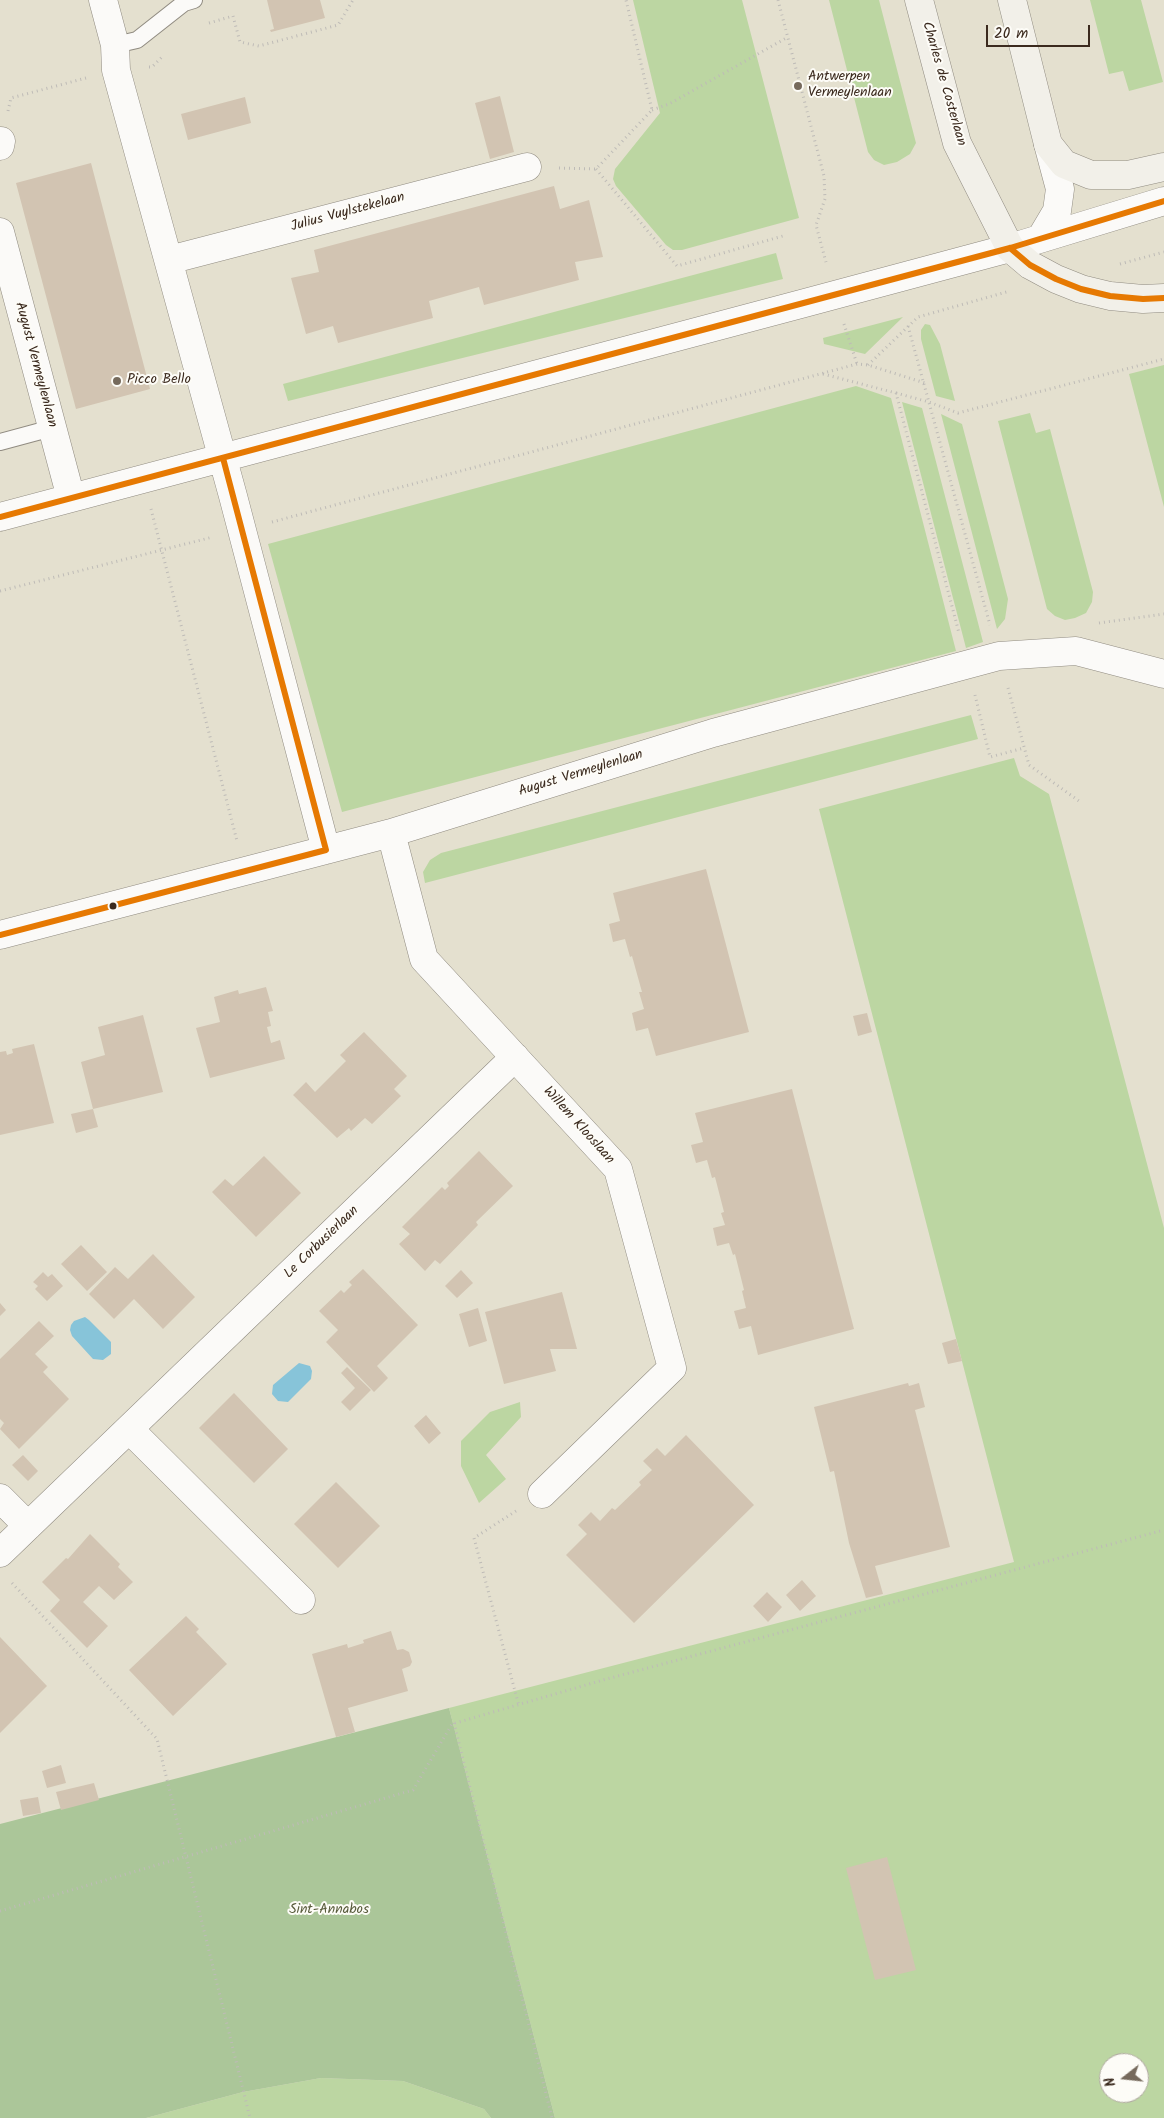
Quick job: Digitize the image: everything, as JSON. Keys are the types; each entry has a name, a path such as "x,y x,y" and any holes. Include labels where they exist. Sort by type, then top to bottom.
{"main road":[{"name":"Charles de Costerlaan","path":"919,0 957,143 1010,248"},
{"path":"1012,0 1048,144 1064,164 1092,175 1128,175 1164,168"},
{"path":"1010,248 1030,265 1081,290 1118,297 1164,298"}],"street":[{"path":"103,0 168,260 223,458 326,850"},
{"path":"1041,238 1057,211 1060,189 1048,144"},
{"name":"Julius Vuylstekelaan","path":"168,260 527,167"},
{"path":"0,517 1010,248 1164,201"},
{"name":"August Vermeylenlaan","path":"0,232 70,498"},
{"name":"August Vermeylenlaan","path":"0,935 391,834 713,733 999,656 1076,651 1164,674"},
{"name":"Willem Klooslaan","path":"391,834 424,959 618,1169 672,1368 542,1494"},
{"name":"Le Corbusierlaan","path":"3,1565 28,1526 515,1057"},
{"path":"129,1429 301,1600"},
{"path":"0,1498 28,1526"}],"lane":[{"path":"116,58 184,3 194,0"},
{"path":"0,442 52,428"}],"path":[{"path":"207,23 233,16 240,42 259,46 338,25 353,0"},
{"path":"626,0 652,110"},
{"path":"778,0 824,176 826,199 816,225 834,295 856,364"},
{"path":"527,167 596,169 652,110 669,104 788,37"},
{"path":"1,143 11,98 116,58 152,67 165,53"},
{"path":"596,169 677,266 782,236"},
{"path":"868,365 908,326 991,627"},
{"path":"822,374 929,402 958,413 1164,359"},
{"path":"0,591 162,549 242,531 856,364 868,365 924,383"},
{"path":"896,393 990,757 1024,748"},
{"path":"143,479 245,871"},
{"path":"999,656 1029,765 1079,801"},
{"path":"519,1706 474,1538 542,1494"},
{"path":"0,1911 413,1790 454,1724 603,1680 1164,1530"},
{"path":"3,1565 157,1739 250,2118"},
{"path":"454,1724 552,2118"}],"green space":[{"path":"633,0 742,0 799,218 682,250 673,250 666,245 616,186 613,179 615,169 660,113"},
{"path":"829,0 879,0 916,143 910,154 897,162 884,165 874,160 868,152"},
{"path":"1090,0 1141,0 1163,82 1129,91 1123,71 1109,74"},
{"path":"776,253 783,279 288,401 283,384"},
{"path":"903,317 865,354 824,344 823,338"},
{"path":"925,324 930,325 940,344 955,401 936,396 921,339 921,330"},
{"path":"1164,365 1164,507 1129,374"},
{"path":"856,386 891,398 956,651 342,812 268,544"},
{"path":"902,402 922,408 983,642 966,648"},
{"path":"1030,413 1036,433 1050,429 1093,592 1092,602 1086,613 1065,620 1055,616 1047,609 998,421"},
{"path":"941,414 962,424 1008,599 1005,619 997,629"},
{"path":"971,715 978,739 425,883 423,872 430,860 441,853"},
{"path":"1014,758 1020,776 1049,794 1164,1228 1164,2118 555,2118 449,1708 1014,1562 819,809"},
{"path":"520,1402 521,1417 486,1455 506,1479 479,1503 461,1466 461,1441 490,1412"},
{"name":"Sint-Annabos","path":"449,1708 555,2118 491,2118 484,2109 403,2081 321,2078 243,2092 146,2118 0,2118 0,1824"},
{"path":"321,2078 403,2081 484,2109 491,2118 146,2118 243,2092"}],"water":[{"path":"85,1317 111,1342 111,1354 103,1360 93,1359 72,1336 71,1325 74,1321"},
{"path":"299,1363 310,1366 312,1371 311,1379 288,1402 278,1401 272,1394 273,1385"}],"building":[{"path":"267,0 320,0 325,18 271,32 270,30 274,29"},
{"path":"500,96 514,152 490,159 475,103"},
{"path":"245,97 251,123 188,140 181,114"},
{"path":"91,163 150,389 76,409 16,183"},
{"path":"554,186 560,209 589,200 603,257 575,262 579,280 484,305 479,287 429,301 433,318 338,343 333,326 306,334 291,278 319,272 314,250"},
{"path":"706,869 749,1032 656,1056 648,1028 636,1031 632,1013 644,1009 639,992 642,992 625,939 613,942 609,924 620,921 613,893"},
{"path":"266,987 273,1011 268,1012 271,1026 267,1027 271,1043 280,1040 285,1059 210,1078 196,1028 220,1022 214,997 238,990 239,994"},
{"path":"867,1013 872,1032 858,1036 853,1016"},
{"path":"143,1015 163,1092 93,1109 81,1062 105,1055 98,1027"},
{"path":"364,1032 407,1076 394,1089 401,1096 372,1124 365,1118 351,1131 349,1128 337,1138 293,1095 306,1082 315,1092 346,1061 340,1055"},
{"path":"34,1044 54,1123 0,1135 0,1052 6,1051 7,1055 13,1053 12,1049"},
{"path":"792,1089 854,1329 758,1355 751,1326 739,1329 734,1311 746,1308 742,1291 744,1290 735,1254 733,1255 729,1243 717,1246 713,1228 725,1225 721,1213 724,1212 715,1177 712,1178 707,1160 696,1163 691,1145 703,1142 695,1113"},
{"path":"93,1109 98,1127 76,1133 71,1114"},
{"path":"479,1151 513,1186 476,1222 478,1225 440,1264 435,1260 425,1271 399,1244 410,1234 402,1227 442,1187 445,1190 449,1186 447,1183"},
{"path":"264,1156 301,1193 256,1237 212,1192 225,1179 233,1186"},
{"path":"81,1245 107,1272 87,1291 61,1264"},
{"path":"153,1254 195,1297 163,1329 134,1299 114,1319 89,1294 115,1267 128,1279"},
{"path":"363,1269 418,1325 377,1366 388,1378 374,1392 326,1342 338,1330 319,1311 341,1290 344,1293 352,1285 349,1282"},
{"path":"461,1270 473,1283 457,1298 445,1286"},
{"path":"43,1272 48,1277 52,1274 63,1286 47,1301 35,1289 38,1286 33,1282"},
{"path":"562,1292 577,1349 550,1349 556,1371 504,1384 485,1312"},
{"path":"0,1303 6,1310 0,1316"},
{"path":"478,1308 487,1341 469,1347 459,1314"},
{"path":"39,1321 54,1336 35,1354 48,1367 43,1372 69,1399 19,1449 0,1429 4,1423 0,1419 0,1359"},
{"path":"956,1339 962,1361 948,1364 942,1343"},
{"path":"347,1367 371,1390 350,1411 341,1402 355,1388 341,1373"},
{"path":"908,1383 909,1386 919,1383 925,1407 915,1410 950,1547 875,1566 883,1594 866,1598 849,1543 834,1471 830,1472 814,1407"},
{"path":"234,1393 288,1449 254,1483 199,1428"},
{"path":"426,1415 441,1433 429,1444 414,1426"},
{"path":"686,1435 754,1505 634,1623 566,1555 587,1534 578,1525 591,1512 600,1521 612,1508 615,1510 641,1485 639,1482 652,1470 643,1461 657,1448 665,1456"},
{"path":"23,1455 38,1471 28,1481 12,1465"},
{"path":"336,1482 380,1526 338,1568 294,1524"},
{"path":"90,1534 120,1564 118,1567 133,1582 114,1600 99,1586 83,1602 108,1626 87,1648 50,1611 60,1600 42,1582 66,1558 68,1559"},
{"path":"802,1580 816,1596 800,1611 786,1595"},
{"path":"767,1592 782,1607 768,1622 753,1606"},
{"path":"186,1616 199,1629 196,1632 227,1664 173,1716 129,1670"},
{"path":"391,1631 397,1650 403,1649 409,1652 412,1662 410,1666 402,1669 408,1691 348,1708 355,1732 336,1737 312,1654 347,1644 348,1648 364,1643 363,1640"},
{"path":"0,1637 47,1686 0,1733"},
{"path":"61,1765 66,1783 47,1788 42,1771"},
{"path":"94,1783 99,1800 61,1810 56,1792"},
{"path":"38,1797 41,1813 23,1816 20,1800"},
{"path":"887,1857 916,1970 875,1980 846,1868"}],"transit line":[{"path":"0,517 1010,248 1164,201"},
{"path":"1010,248 1030,265 1056,279 1081,289 1110,296 1143,299 1164,298"},
{"path":"223,458 326,850"},
{"path":"0,935 326,850"}],"place":[{"name":"Antwerpen Vermeylenlaan","path":"798,86"},
{"name":"Picco Bello","path":"117,381"}]}
